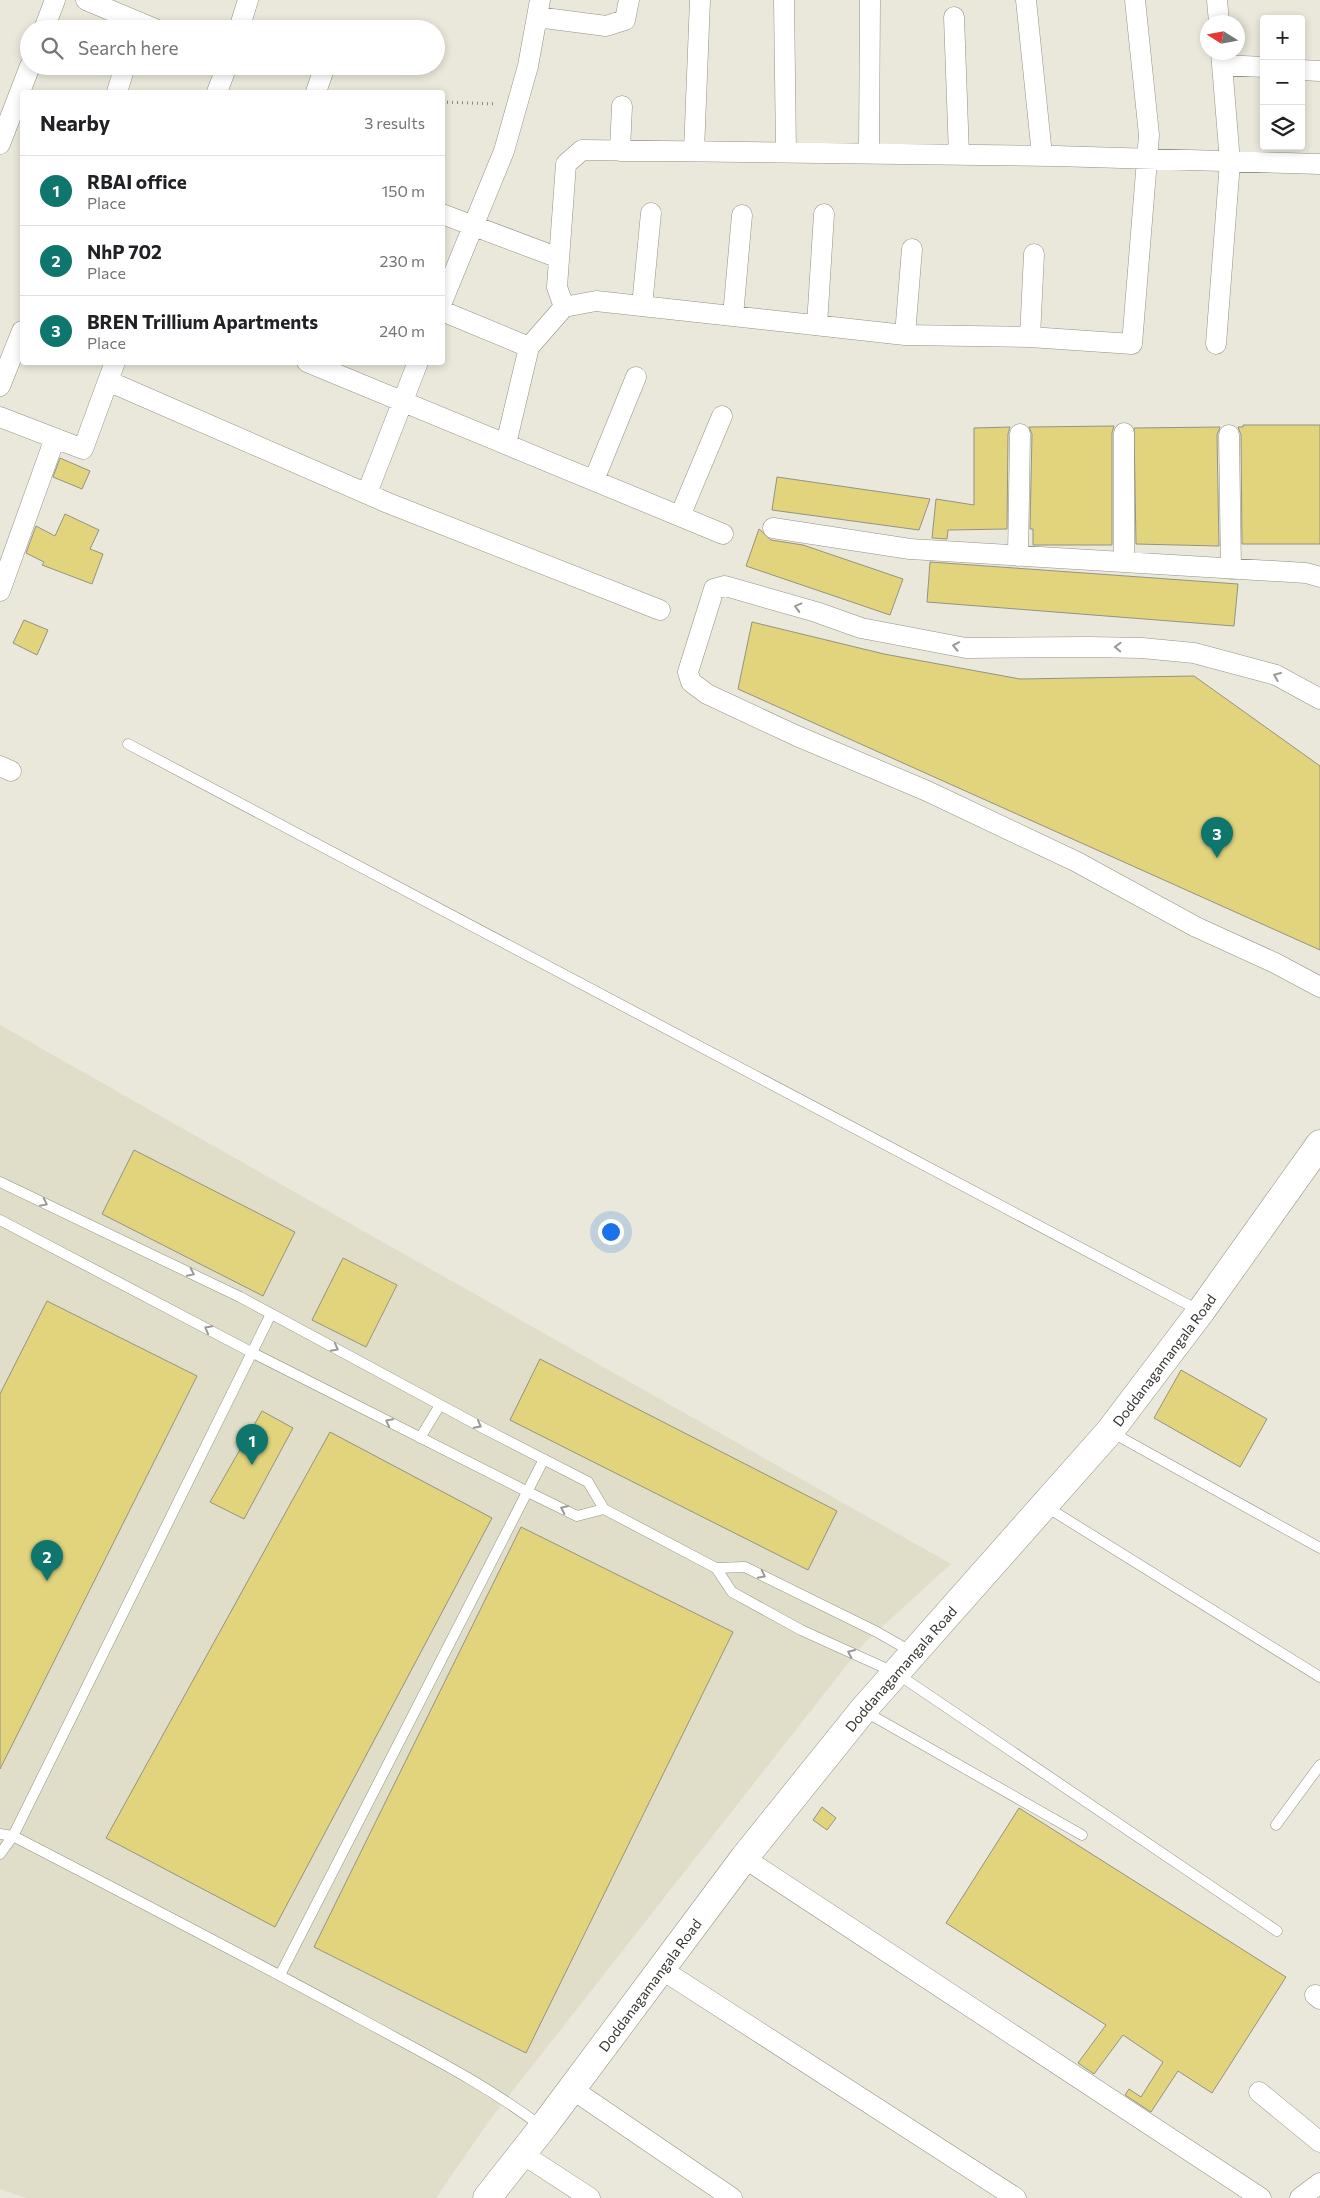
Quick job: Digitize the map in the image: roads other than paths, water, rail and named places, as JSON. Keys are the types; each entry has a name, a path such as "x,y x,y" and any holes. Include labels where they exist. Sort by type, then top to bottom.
{"street":[{"path":"47,20 55,0"},
{"path":"86,0 131,20"},
{"path":"242,20 248,0"},
{"path":"445,295 504,150 528,66 538,8 606,26 625,20 629,0"},
{"path":"694,152 700,0"},
{"path":"784,0 786,152"},
{"path":"869,153 870,0"},
{"path":"1026,0 1042,156"},
{"path":"506,444 529,347 564,307 596,301 905,335 1030,337 1132,344 1149,135 1135,0"},
{"path":"1217,0 1218,15"},
{"path":"954,17 959,154"},
{"path":"1216,344 1230,162 1222,60"},
{"path":"1227,60 1260,66"},
{"path":"1305,70 1320,71"},
{"path":"21,90 27,75"},
{"path":"118,90 122,75"},
{"path":"218,90 224,75"},
{"path":"317,90 322,75"},
{"path":"0,144 20,92"},
{"path":"620,151 622,106"},
{"path":"564,307 557,287 566,164 582,150 959,154 1320,164"},
{"path":"642,306 652,213"},
{"path":"817,325 824,214"},
{"path":"445,215 559,258"},
{"path":"732,316 742,215"},
{"path":"905,335 912,249"},
{"path":"1030,337 1034,254"},
{"path":"445,312 529,347"},
{"path":"0,386 20,336"},
{"path":"314,365 723,534"},
{"path":"367,493 417,365"},
{"path":"0,417 83,449 112,372 367,493 660,610"},
{"path":"594,480 636,377"},
{"path":"680,516 722,416"},
{"path":"1124,433 1124,562"},
{"path":"1018,556 1020,434"},
{"path":"1229,435 1231,569"},
{"path":"0,591 55,438"},
{"path":"773,528 910,550 1306,573 1320,577"},
{"path":"1320,699 1276,674 1194,653 1142,648 1089,646 966,648 861,628 816,612 725,586 714,590 688,672 691,682 707,694 797,736 927,791 1078,862 1196,927 1275,963 1320,987"},
{"name":"Doddanagamangala Road","path":"487,2198 572,2089 744,1858 863,1710 1110,1431 1201,1311 1320,1144"},
{"path":"744,1858 1261,2198"},
{"path":"662,1969 1016,2198"},
{"path":"572,2089 732,2198"},
{"path":"1259,2092 1320,2142"},
{"path":"521,2153 590,2198"},
{"path":"1300,2198 1320,2183"}],"lane":[{"path":"128,744 1201,1311"},
{"path":"0,1182 271,1314 588,1482 604,1509 716,1568 732,1592 801,1630 896,1673 1277,1931"},
{"path":"0,1220 251,1352 526,1492 577,1516 604,1509"},
{"path":"0,1854 13,1836 271,1314"},
{"path":"420,1438 440,1405"},
{"path":"1110,1431 1320,1548"},
{"path":"280,1975 544,1459"},
{"path":"1044,1506 1320,1677"},
{"path":"716,1568 745,1567 877,1632 914,1653"},
{"path":"863,1710 1082,1835"},
{"path":"1276,1825 1320,1765"},
{"path":"0,1834 13,1836 280,1975 493,2094 542,2128"}],"place":[{"name":"BREN Trillium Apartments","path":"1217,858"},
{"name":"RBAI office","path":"252,1465"},
{"name":"NhP 702","path":"47,1581"}]}
